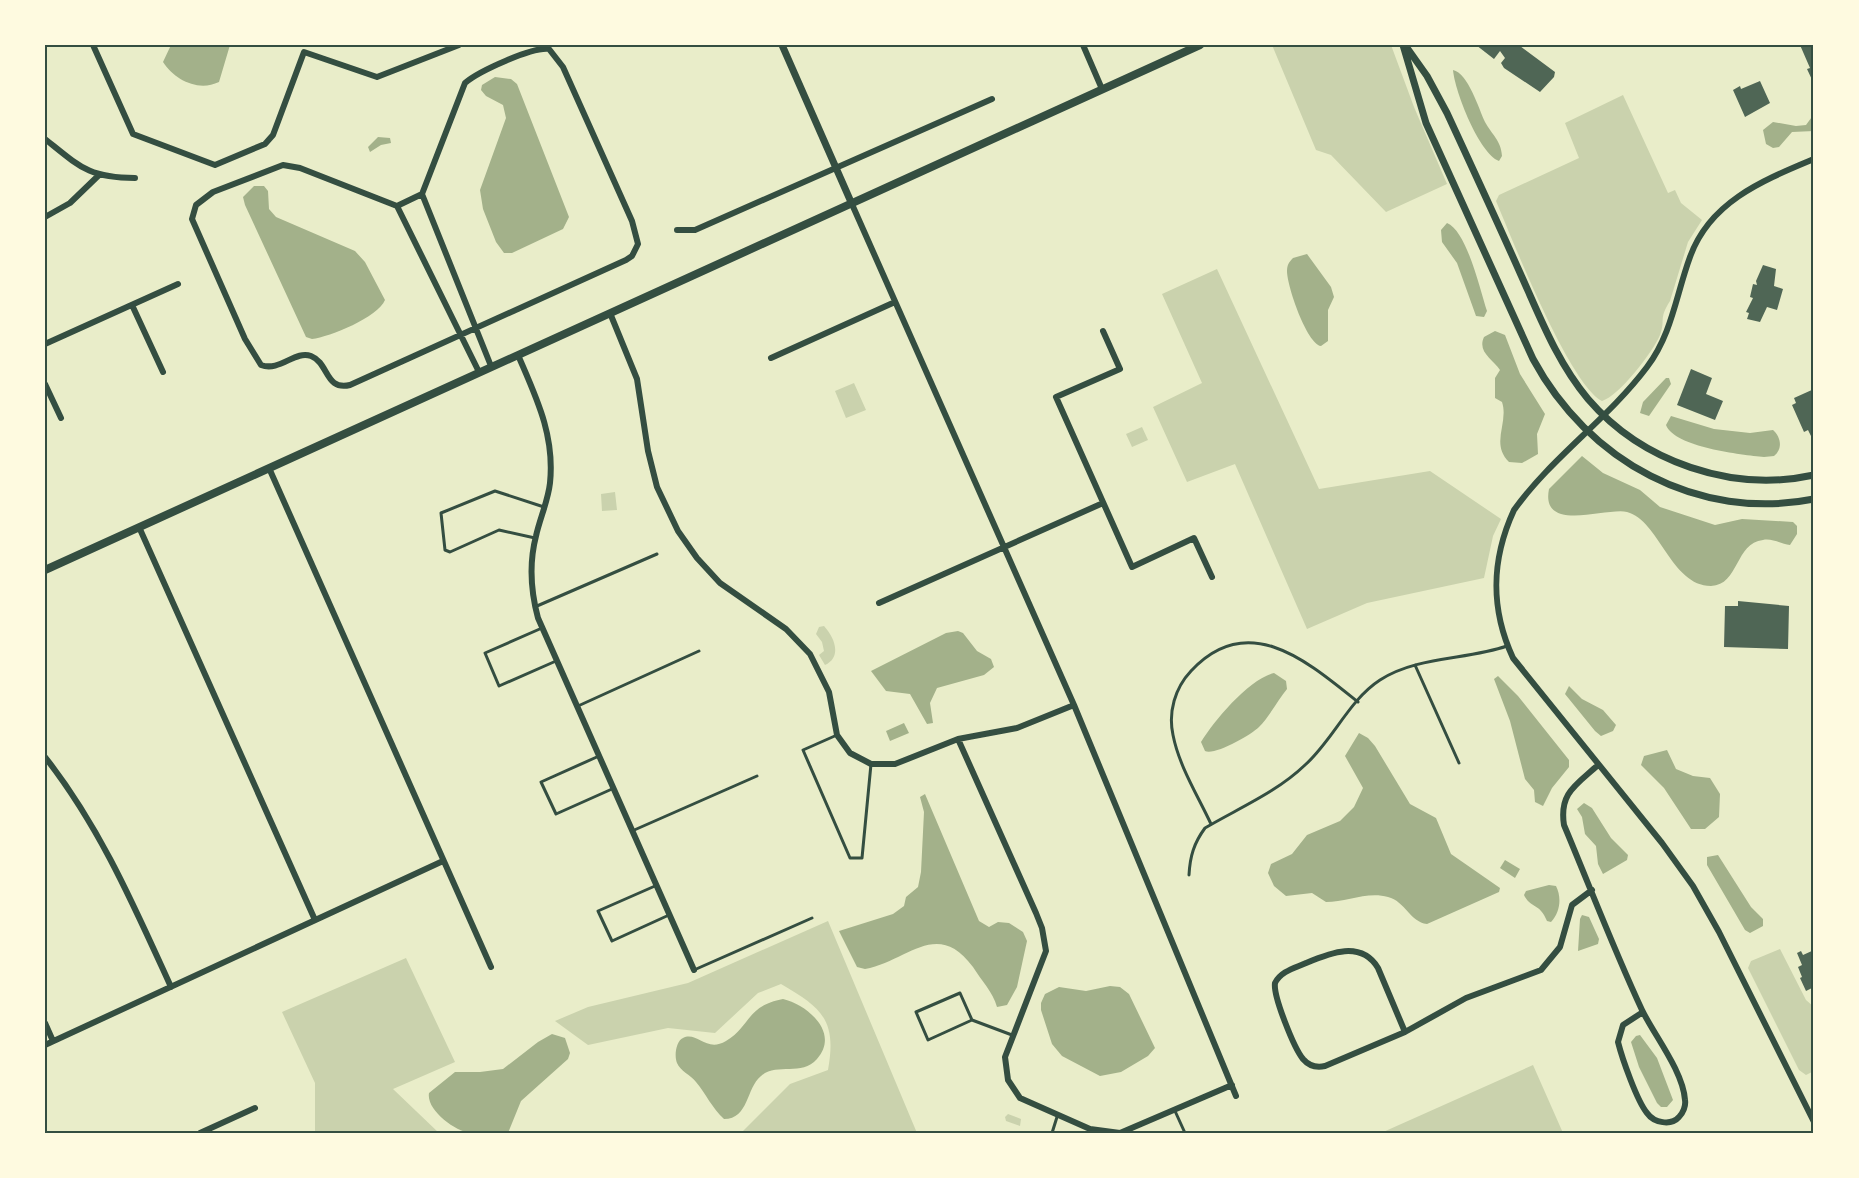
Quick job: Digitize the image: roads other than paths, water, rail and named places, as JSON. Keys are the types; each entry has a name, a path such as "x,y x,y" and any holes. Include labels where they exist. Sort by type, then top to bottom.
{"main road":[{"path":"45,570 1200,45"}],"street":[{"path":"94,46 133,134 215,165 265,144 273,135 304,51 377,77 459,45"},
{"path":"782,45 1074,705 1236,1096"},
{"path":"1083,45 1102,89"},
{"path":"1404,45 1427,76 1447,113 1561,360 1588,399 1622,432 1650,450 1693,468 1738,478 1764,480 1814,475"},
{"path":"1404,45 1426,123 1533,359 1558,400 1586,432 1638,470 1691,493 1734,503 1758,504 1814,499"},
{"path":"479,372 462,334 397,206 300,168 283,165 203,197 192,211 192,219 240,328 261,365 278,367 304,355 309,355 319,362 331,382 344,387 462,334 474,328 626,260 638,244 632,221 563,67 549,49 535,51 481,73 465,83 422,194 474,328 491,366"},
{"path":"677,230 695,230 992,99"},
{"path":"45,139 81,168 98,176 135,178"},
{"path":"1814,159 1744,192 1716,215 1705,228 1690,257 1673,316 1656,355 1518,504 1501,542 1496,565 1496,599 1507,646 1520,670 1678,864 1698,894 1814,1122"},
{"path":"45,217 70,202 98,176"},
{"path":"397,206 422,194"},
{"path":"45,344 178,284"},
{"path":"771,358 895,302"},
{"path":"132,305 163,372"},
{"path":"610,313 637,379 648,451 657,487 678,531 697,558 720,583 786,629 803,645 825,681 837,735 850,753 871,764 895,764 958,740 1017,728 1074,705"},
{"path":"1103,331 1120,369 1056,397 1132,567 1194,538 1212,577"},
{"path":"518,355 547,426 551,464 548,496 535,538 531,573 535,606 556,661 694,970"},
{"path":"45,384 61,418"},
{"path":"269,468 491,967"},
{"path":"879,603 1103,503"},
{"path":"139,527 315,920"},
{"path":"958,740 1039,921 1046,951 1012,1035 1005,1064 1011,1087 1028,1104 1058,1117 1099,1131 1120,1133 1131,1132 1232,1085"},
{"path":"45,757 87,814 110,855 171,987"},
{"path":"1598,765 1570,791 1561,808 1564,825 1643,1012 1664,1045 1686,1102 1680,1116 1668,1123 1659,1122 1647,1114 1618,1042 1623,1025 1643,1012"},
{"path":"45,1045 443,861"},
{"path":"1405,1032 1378,968 1368,957 1351,951 1335,952 1288,970 1277,979 1275,995 1302,1057 1311,1065 1321,1067 1405,1032 1466,998 1540,970 1560,947 1572,905 1592,890"},
{"path":"45,1023 53,1041"},
{"path":"200,1133 255,1108"}],"lane":[{"path":"535,538 504,530 450,552 445,550 441,513 495,491 544,507"},
{"path":"535,606 657,554"},
{"path":"542,628 485,653 500,686 556,661"},
{"path":"1211,824 1173,735 1172,715 1175,696 1183,680 1198,664 1228,645 1265,645 1304,660 1358,702"},
{"path":"1189,875 1190,856 1197,839 1211,824 1281,785 1306,765 1358,702 1379,681 1415,665 1507,646"},
{"path":"576,706 699,651"},
{"path":"1415,665 1459,763"},
{"path":"837,735 803,750 850,858 862,858 871,764"},
{"path":"599,756 541,782 556,814 613,789"},
{"path":"632,831 757,776"},
{"path":"657,885 598,911 612,941 669,915"},
{"path":"694,970 812,918"},
{"path":"972,1020 960,993 916,1012 928,1040 972,1020 1012,1035"},
{"path":"1175,1111 1185,1133"},
{"path":"1052,1133 1058,1117"}]}
